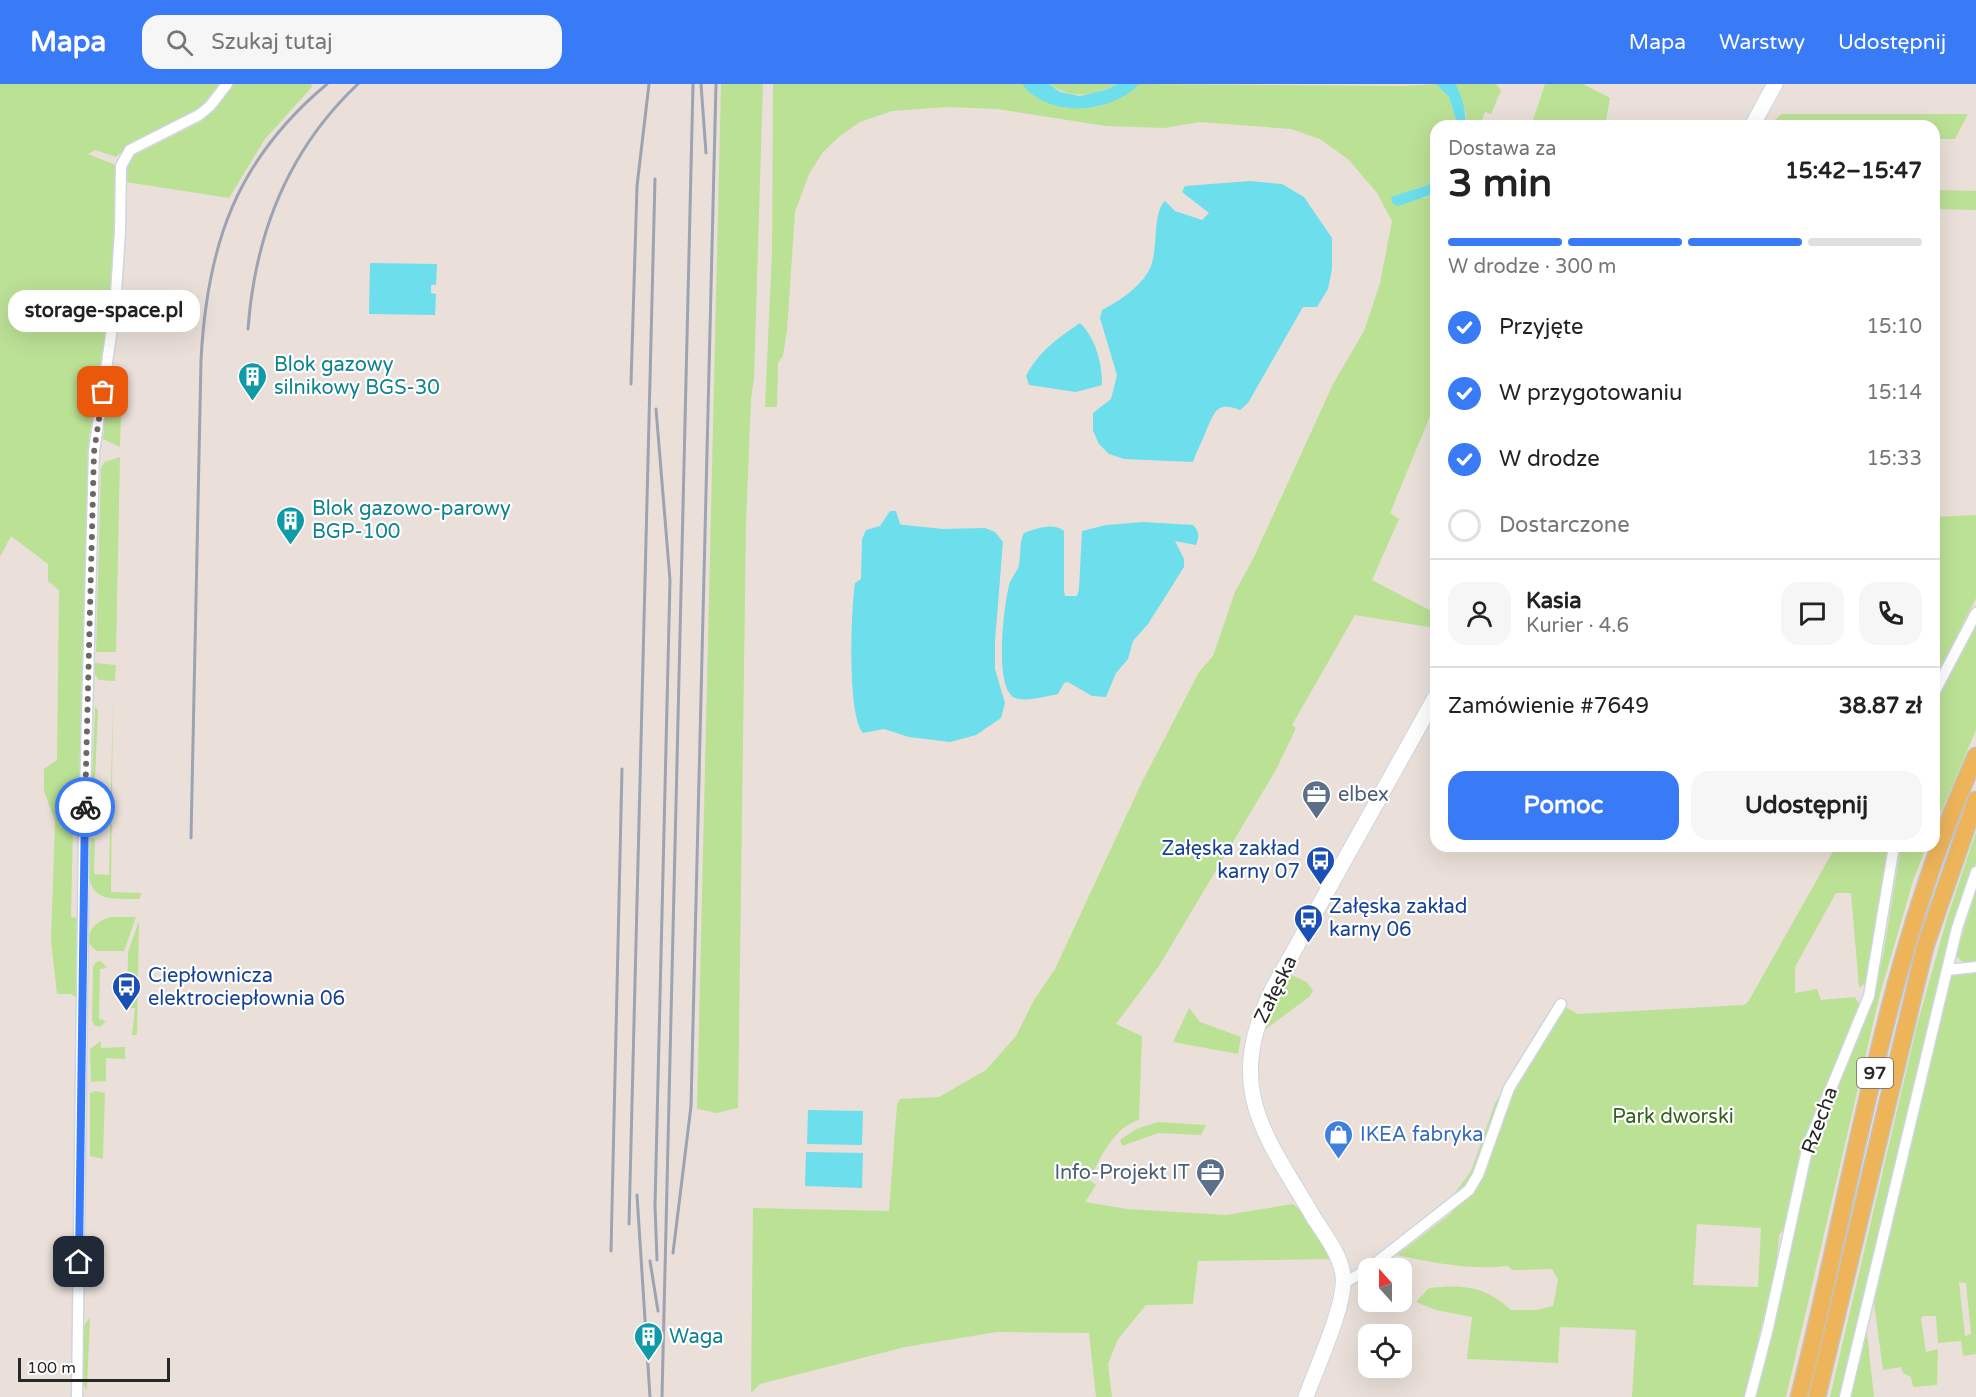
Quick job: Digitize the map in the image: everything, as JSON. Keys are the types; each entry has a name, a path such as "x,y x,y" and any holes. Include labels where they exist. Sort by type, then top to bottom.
{"main road":[{"name":"97","path":"1940,843 1976,756"},
{"name":"97","path":"1817,1397 1925,947 1976,800"},
{"name":"97","path":"1799,1397 1886,1028 1914,922 1936,852"}],"street":[{"path":"77,1397 84,833 94,452 115,308 121,166 126,155 138,146 200,115 227,84"},
{"path":"1755,120 1775,84"},
{"path":"1940,682 1976,613"},
{"name":"Załęska","path":"1344,1284 1336,1255 1278,1157 1257,1112 1249,1076 1252,1040 1272,990 1430,707"},
{"name":"Rzecha","path":"1750,1397 1768,1328 1808,1145 1869,996 1893,852"},
{"path":"1845,1397 1957,928 1976,872"},
{"path":"1947,970 1976,967"},
{"path":"1306,1397 1341,1300 1344,1284 1368,1269 1469,1190 1478,1175 1509,1088 1561,1004"}],"green space":[{"path":"0,84 220,84 204,106 134,142 116,157 95,150 88,154 116,165 113,282 97,398 89,437 80,807 73,824 71,917 78,918 77,998 71,994 57,994 51,941 55,821 44,791 44,769 57,760 59,590 48,581 48,564 11,536 0,557"},
{"path":"234,84 311,84 312,87 265,139 229,198 126,182 127,159 202,121"},
{"path":"721,84 763,84 754,378 751,399 746,524 738,1108 717,1113 697,1109"},
{"path":"773,84 1022,84 1046,102 1066,108 1097,107 1139,84 1405,86 1436,84 1449,97 1456,120 1430,120 1430,183 1392,197 1425,198 1430,195 1430,416 1390,513 1399,519 1372,580 1430,610 1430,627 1355,615 1292,725 1296,728 1277,768 1159,966 1116,1024 1142,1036 1139,1120 1122,1129 1109,1144 1089,1180 1096,1185 1085,1202 1127,1209 1226,1215 1293,1204 1301,1211 1332,1259 1198,1261 1193,1304 1146,1305 1118,1339 1108,1364 1112,1397 1096,1397 1089,1333 997,1332 905,1347 760,1384 751,1393 753,1208 889,1211 897,1105 900,1099 939,1097 986,1070 1016,1036 1034,1000 1055,969 1141,784 1199,672 1213,656 1235,592 1254,557 1333,384 1364,331 1380,283 1392,221 1377,193 1349,160 1320,139 1291,129 1200,122 1164,128 1106,126 997,109 947,107 892,111 860,122 840,136 823,152 809,174 795,212 787,331 783,356 778,363 777,407 765,407 772,251"},
{"path":"1049,84 1117,84 1100,91 1074,94"},
{"path":"1456,84 1496,84 1501,90 1491,114 1485,112 1482,120 1466,120"},
{"path":"1545,84 1583,84 1610,98 1606,120 1533,120"},
{"path":"1781,114 1968,114 1955,139 1940,139 1940,120 1776,120"},
{"path":"1940,190 1976,191 1976,210 1940,209"},
{"path":"122,382 120,447 103,439 108,387"},
{"path":"120,457 116,652 96,652 101,468 105,462"},
{"path":"1976,515 1976,598 1940,668 1940,517"},
{"path":"1976,627 1976,730 1940,815 1940,695"},
{"path":"95,663 116,665 115,681 99,680 95,675"},
{"path":"113,696 111,892 141,893 140,899 104,897 97,893 90,879 91,838 95,839 94,874 109,875"},
{"path":"95,707 98,710 93,828 90,826"},
{"path":"1976,832 1976,862 1961,904 1841,1397 1830,1397 1917,1025 1948,915"},
{"name":"Park dworski","path":"1833,852 1889,852 1868,981 1859,988 1851,893 1836,893 1795,967 1795,993 1817,989 1821,1000 1855,997 1860,1006 1804,1141 1785,1227 1779,1235 1776,1267 1744,1397 1632,1397 1636,1330 1560,1327 1558,1363 1467,1359 1472,1317 1436,1310 1416,1302 1429,1288 1452,1286 1473,1288 1492,1296 1511,1310 1537,1310 1553,1306 1558,1280 1552,1269 1512,1270 1508,1266 1466,1266 1397,1255 1454,1211 1448,1202 1471,1171 1495,1103 1558,1003 1578,1014 1744,1005 1748,1002","holes":["1697,1224 1761,1228 1758,1287 1693,1285"]},
{"path":"1900,852 1925,852 1914,878 1880,994 1786,1397 1755,1397 1815,1140 1868,1014 1883,956"},
{"path":"1976,889 1976,961 1965,964 1956,956"},
{"path":"111,917 136,917 124,951 97,951 89,941 91,931 99,922"},
{"path":"139,921 137,1035 132,1035 135,1008 127,1008 128,952"},
{"path":"101,961 107,968 100,969 99,1019 106,1021 100,1027 95,1026 92,1021 93,967 96,962"},
{"path":"1976,971 1976,1354 1963,1356 1961,1341 1938,1343 1936,1316 1923,1316 1921,1319 1926,1352 1938,1349 1937,1385 1913,1387 1911,1377 1903,1373 1901,1367 1883,1370 1874,1303 1950,979 1953,975","holes":["1959,1282 1966,1283 1971,1334 1965,1336"]},
{"path":"1291,975 1307,982 1313,991 1309,997 1266,1029 1262,1027 1287,976"},
{"path":"1189,1008 1200,1022 1241,1037 1238,1054 1173,1042"},
{"path":"101,1041 101,1048 125,1047 125,1059 106,1058 106,1081 91,1082 90,1049"},
{"path":"95,1091 105,1093 103,1159 90,1156 90,1093"},
{"path":"1158,1122 1206,1125 1201,1135 1158,1133 1122,1146 1120,1140 1136,1129"},
{"path":"90,1317 87,1390 83,1384 84,1326"},
{"path":"1867,1333 1874,1397 1850,1397"}],"water":[{"path":"1022,84 1049,84 1060,92 1080,96 1105,90 1117,84 1139,84 1113,102 1080,108 1048,103 1034,95"},
{"path":"1436,84 1456,84 1463,102 1466,120 1456,120 1449,97"},
{"path":"1250,181 1282,184 1304,197 1332,238 1332,269 1328,289 1317,307 1303,307 1248,403 1240,410 1226,407 1217,410 1193,462 1124,459 1109,454 1099,444 1093,431 1093,413 1111,399 1117,375 1100,318 1102,310 1134,289 1148,272 1154,255 1158,215 1165,201 1175,211 1202,220 1209,213 1182,192 1185,186"},
{"path":"1430,183 1430,195 1398,206 1393,204 1391,197"},
{"path":"370,263 437,264 436,285 431,285 431,293 436,294 435,315 369,314"},
{"path":"1080,323 1086,329 1097,352 1102,385 1076,392 1029,385 1026,376 1036,360 1056,340"},
{"path":"890,511 896,511 900,524 943,529 985,528 995,532 1003,542 995,669 1005,703 1001,718 976,735 950,742 909,737 884,729 863,733 858,722 852,684 852,615 855,583 861,579 862,539 866,530 880,526"},
{"path":"1143,522 1193,525 1198,532 1198,539 1196,545 1175,541 1184,559 1184,567 1148,624 1133,641 1128,659 1116,673 1106,697 1092,696 1068,682 1064,683 1058,694 1029,699 1013,697 1007,689 1004,677 1003,626 1009,585 1019,565 1024,533 1050,527 1064,531 1065,596 1077,596 1082,531 1106,525"},
{"path":"808,1110 863,1111 862,1145 807,1144"},
{"path":"806,1152 863,1153 862,1188 805,1186"}],"railway":[{"path":"191,838 201,360 210,279 232,207 249,174 270,143 296,113 327,84"},
{"path":"248,329 258,260 279,196 294,165 312,137 333,110 358,84"},
{"path":"631,384 637,186 649,84"},
{"path":"662,1397 693,84"},
{"path":"701,84 706,153"},
{"path":"673,1253 691,1106 716,84"},
{"path":"629,1224 655,179"},
{"path":"656,409 670,580 655,1206 657,1260"},
{"path":"611,1251 622,769"},
{"path":"637,1195 650,1397"},
{"path":"650,1261 658,1311"}],"way so far":[{"path":"85,807 94,452 103,392"}],"place":[{"name":"storage-space.pl","path":"103,392"},
{"name":"Blok gazowy silnikowy BGS-30","path":"253,402"},
{"name":"Blok gazowo-parowy BGP-100","path":"291,546"},
{"name":"elbex","path":"1317,820"},
{"name":"Załęska zakład karny 07","path":"1321,886"},
{"name":"Załęska zakład karny 06","path":"1308,944"},
{"name":"Ciepłownicza elektrociepłownia 06","path":"127,1012"},
{"name":"IKEA fabryka","path":"1339,1160"},
{"name":"Info-Projekt IT","path":"1211,1198"},
{"name":"Waga","path":"648,1362"}],"route":[{"path":"79,1262 85,807"}]}
